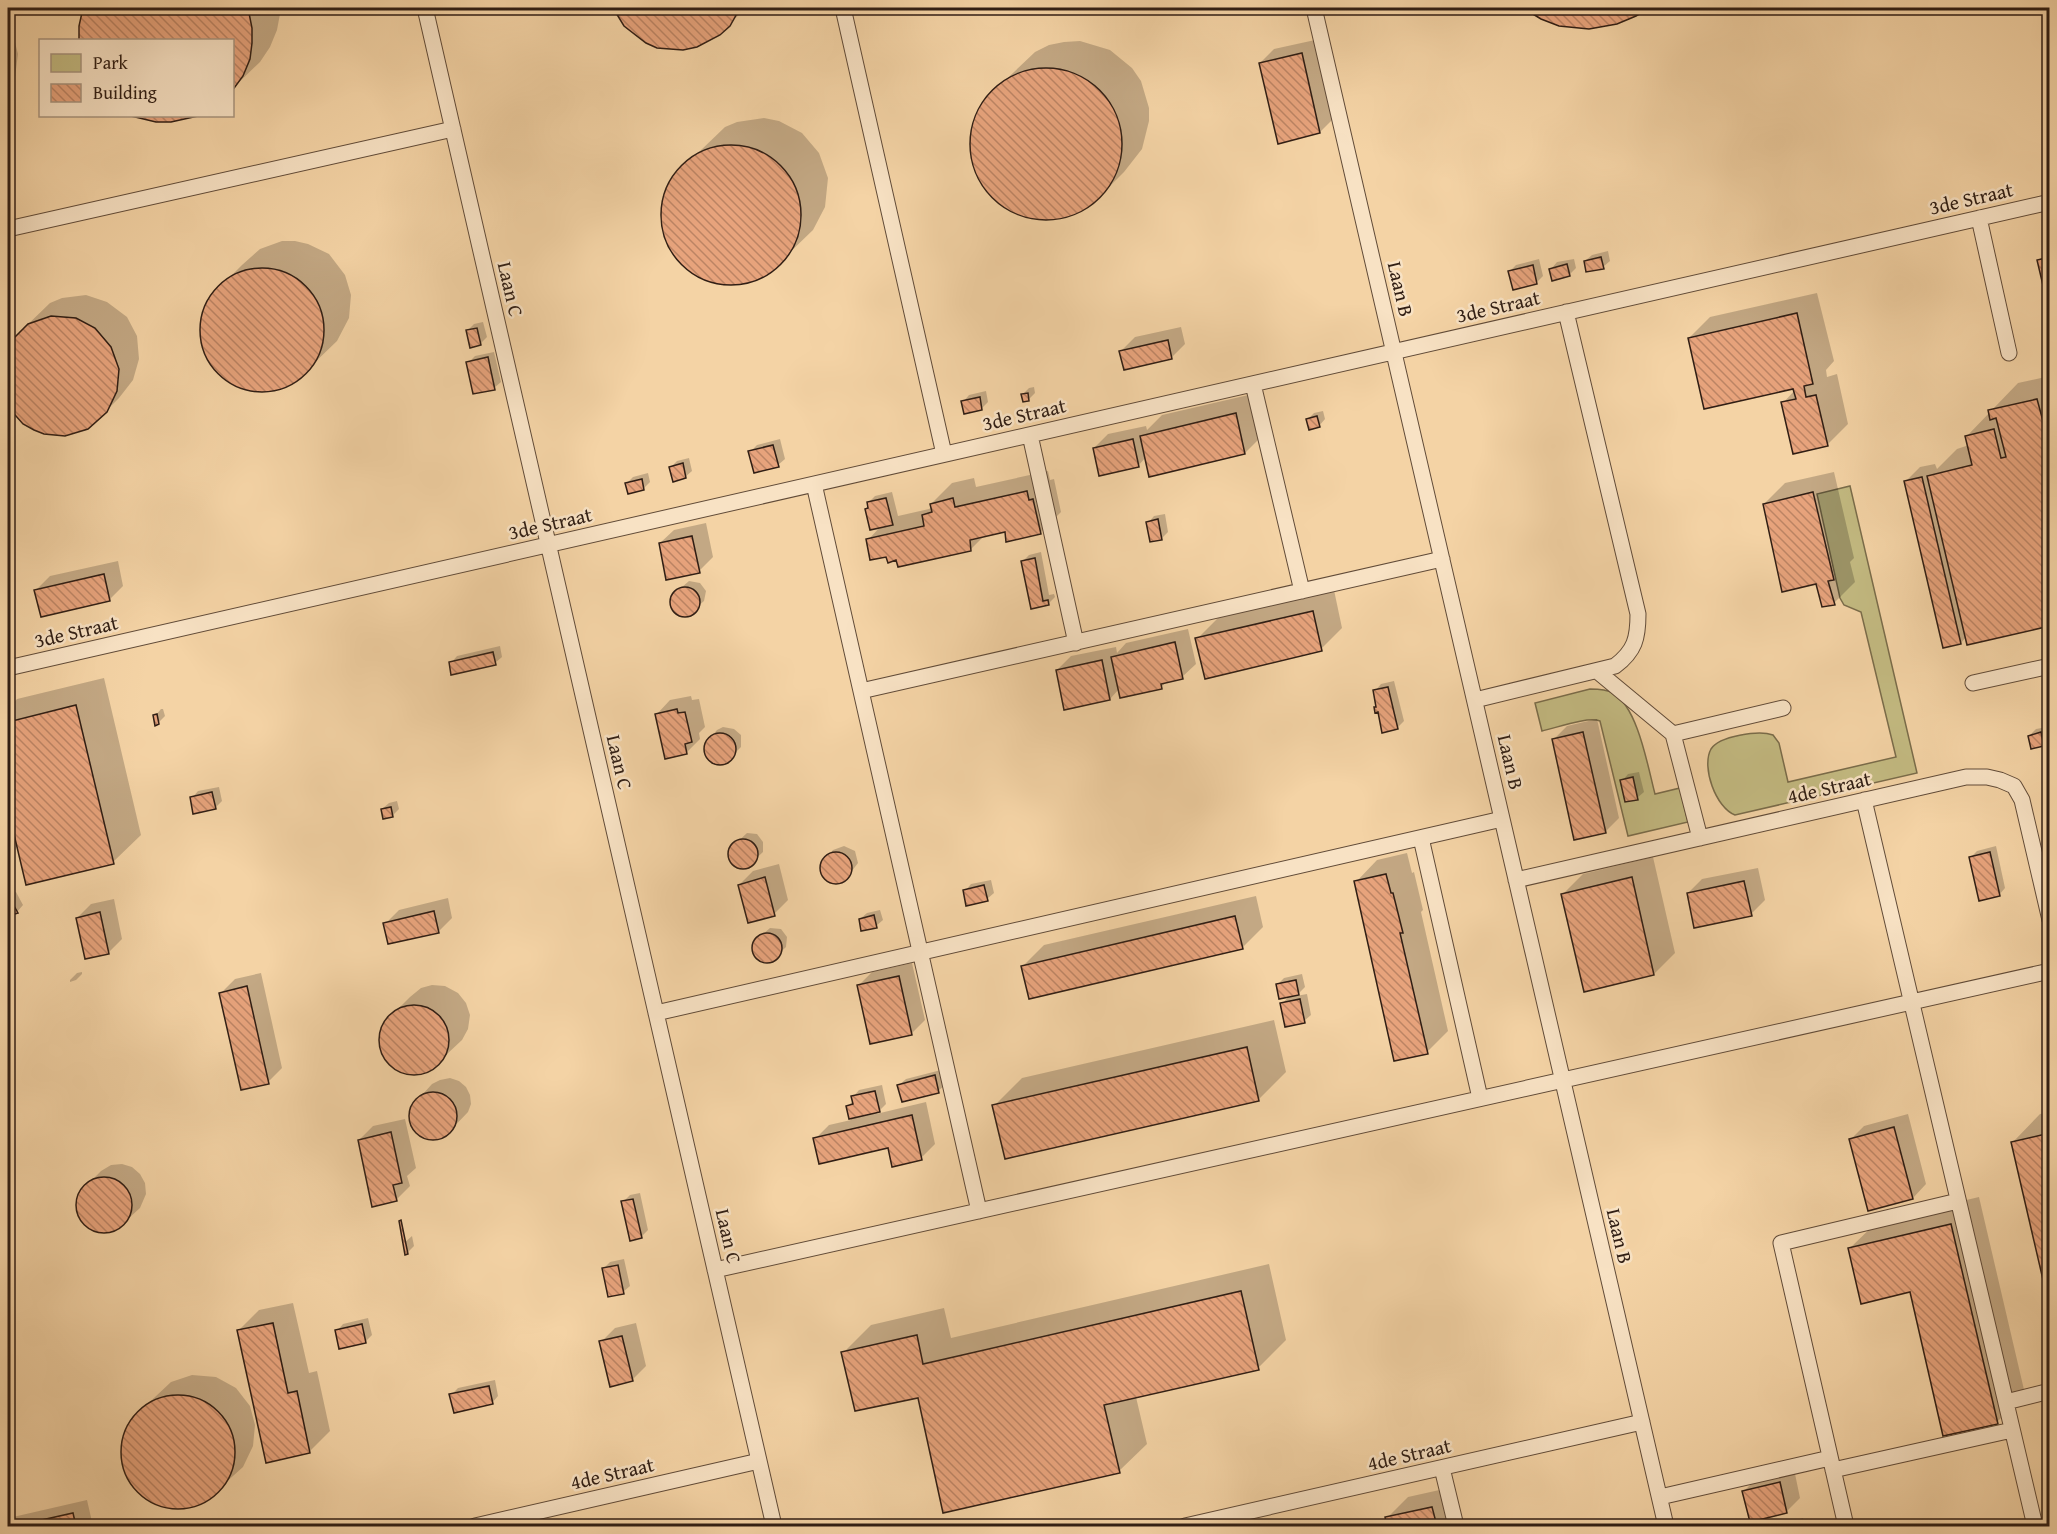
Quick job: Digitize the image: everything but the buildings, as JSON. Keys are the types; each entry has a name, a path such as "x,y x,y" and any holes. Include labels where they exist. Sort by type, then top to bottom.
{"lane":[{"name":"Laan C","path":"425,8 774,1527"},
{"path":"843,8 944,454"},
{"name":"Laan B","path":"1314,8 1666,1527"},
{"path":"8,229 453,129"},
{"name":"3de Straat","path":"8,668 2049,202"},
{"path":"1979,218 2009,353"},
{"path":"1475,700 1615,666 1628,656 1635,643 1638,614 1566,312"},
{"path":"1253,384 1302,591"},
{"path":"1030,435 1076,642"},
{"path":"814,484 980,1211"},
{"path":"861,691 1442,559"},
{"path":"1973,683 2049,666"},
{"path":"1597,671 1673,734 1700,838"},
{"path":"1673,734 1783,708"},
{"name":"4de Straat","path":"1516,879 1966,777 1986,777 2014,786 2022,800 2049,920"},
{"path":"1864,800 2035,1527"},
{"path":"656,1013 1502,819"},
{"path":"1421,838 1480,1098"},
{"path":"715,1270 2049,971"},
{"path":"1846,1527 1781,1244 1958,1200"},
{"path":"2006,1402 2049,1391"},
{"name":"4de Straat","path":"1185,1527 1642,1422"},
{"path":"1660,1497 2012,1430"},
{"name":"4de Straat","path":"475,1527 759,1461"},
{"path":"1443,1468 1456,1527"}],"green space":[{"path":"1850,486 1917,773 1735,815 1728,811 1716,796 1708,766 1711,749 1715,744 1730,738 1759,733 1773,735 1779,743 1788,782 1896,757 1861,612 1844,605 1840,598 1817,494"},
{"path":"1590,689 1613,693 1622,700 1641,739 1655,794 1680,788 1688,822 1628,836 1600,721 1580,721 1542,731 1535,703"}]}
